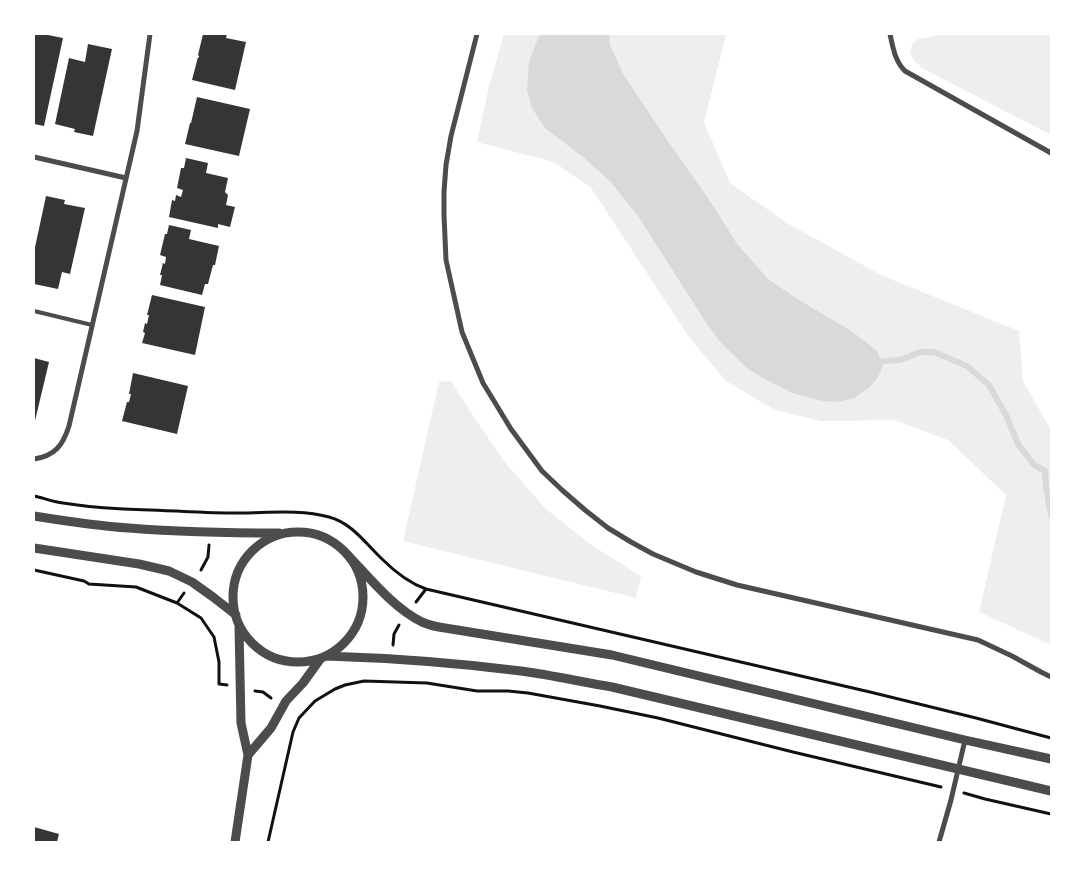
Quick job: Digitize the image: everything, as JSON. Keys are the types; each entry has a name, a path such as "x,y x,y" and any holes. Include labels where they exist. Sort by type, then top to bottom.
{"street":[{"path":"34,459 42,458 58,448 65,438 69,426 140,112 145,60 150,34"},
{"path":"477,34 451,136 446,165 444,207 446,260 462,332 483,383 511,429 542,471 579,505 608,528 653,554 689,570 737,585 978,640 1051,677"},
{"path":"890,34 896,60 905,71 1051,153"},
{"path":"34,157 126,178"},
{"path":"34,516 131,528 209,532 308,533 329,540 346,553 393,602 407,614 424,623 445,628 612,654 965,740 1051,759"},
{"path":"235,842 248,755 241,723 237,620 233,594 238,572 249,554 266,540 287,533"},
{"path":"34,548 169,571 192,582 237,620 251,642 259,649 278,659 300,662 324,657 337,650 354,632 359,621 363,610 363,585 354,563 346,553"},
{"path":"324,657 482,666 612,687 1051,791"},
{"path":"248,755 271,728 283,706 324,657"},
{"path":"939,842 965,740"}],"lane":[{"path":"34,311 92,325"}],"path":[{"path":"34,496 82,506 152,511 303,512 332,518 343,523 359,535 394,570 426,589 841,685 1051,738"},
{"path":"177,603 208,557 210,512"},
{"path":"34,570 84,581 89,584 136,587 177,603 200,618 214,637 219,662 219,684 241,686 249,690 263,692 299,718"},
{"path":"389,681 394,634 426,589"},
{"path":"268,842 293,732 299,718 315,701 335,689 364,681 427,683 477,691 508,690 572,700 658,718 916,781"},
{"path":"974,795 1051,814"}],"shaded area":[{"path":"504,34 726,35 704,122 730,183 787,223 883,276 1019,331 1023,381 1051,430 1051,645 979,612 1006,495 948,440 894,420 821,421 775,410 726,381 689,337 591,188 554,162 477,142 489,86"},
{"path":"542,34 609,34 610,45 623,74 714,207 737,244 768,279 853,332 877,351 881,361 884,363 878,377 869,388 854,398 838,402 823,401 795,394 747,368 721,343 638,216 610,181 583,157 545,128 532,108 527,90 529,62 538,38"},
{"path":"947,34 1051,34 1051,135 922,68 913,59 910,52 913,43 918,39"},
{"path":"451,381 507,465 546,509 593,546 641,576 636,598 403,541 439,382"}],"building":[{"path":"34,34 63,38 44,126 34,124"},
{"path":"203,34 227,34 226,38 246,42 235,90 192,80 199,58"},
{"path":"88,44 112,49 93,136 74,132 75,129 55,124 69,58 85,62"},
{"path":"197,97 250,109 239,156 185,144"},
{"path":"186,158 208,163 206,173 228,178 225,192 228,195 226,205 235,207 230,227 218,224 218,228 169,217 172,200 175,201 176,195 181,197 183,190 177,188 181,168 184,168"},
{"path":"46,196 65,200 64,204 85,208 70,274 62,272 58,289 34,284 34,252"},
{"path":"169,225 191,230 189,239 219,246 215,265 213,265 208,284 205,284 202,295 160,285 162,275 160,275 166,257 160,255"},
{"path":"152,295 205,307 195,355 142,343"},
{"path":"34,358 49,362 34,425"},
{"path":"133,373 188,386 177,434 122,421 131,394 129,394"},
{"path":"34,827 59,834 57,842 34,842"}],"waterway":[{"path":"874,362 900,360 920,352 934,352 967,366 989,385 1006,415 1018,444 1034,465 1045,471 1051,516"}]}
